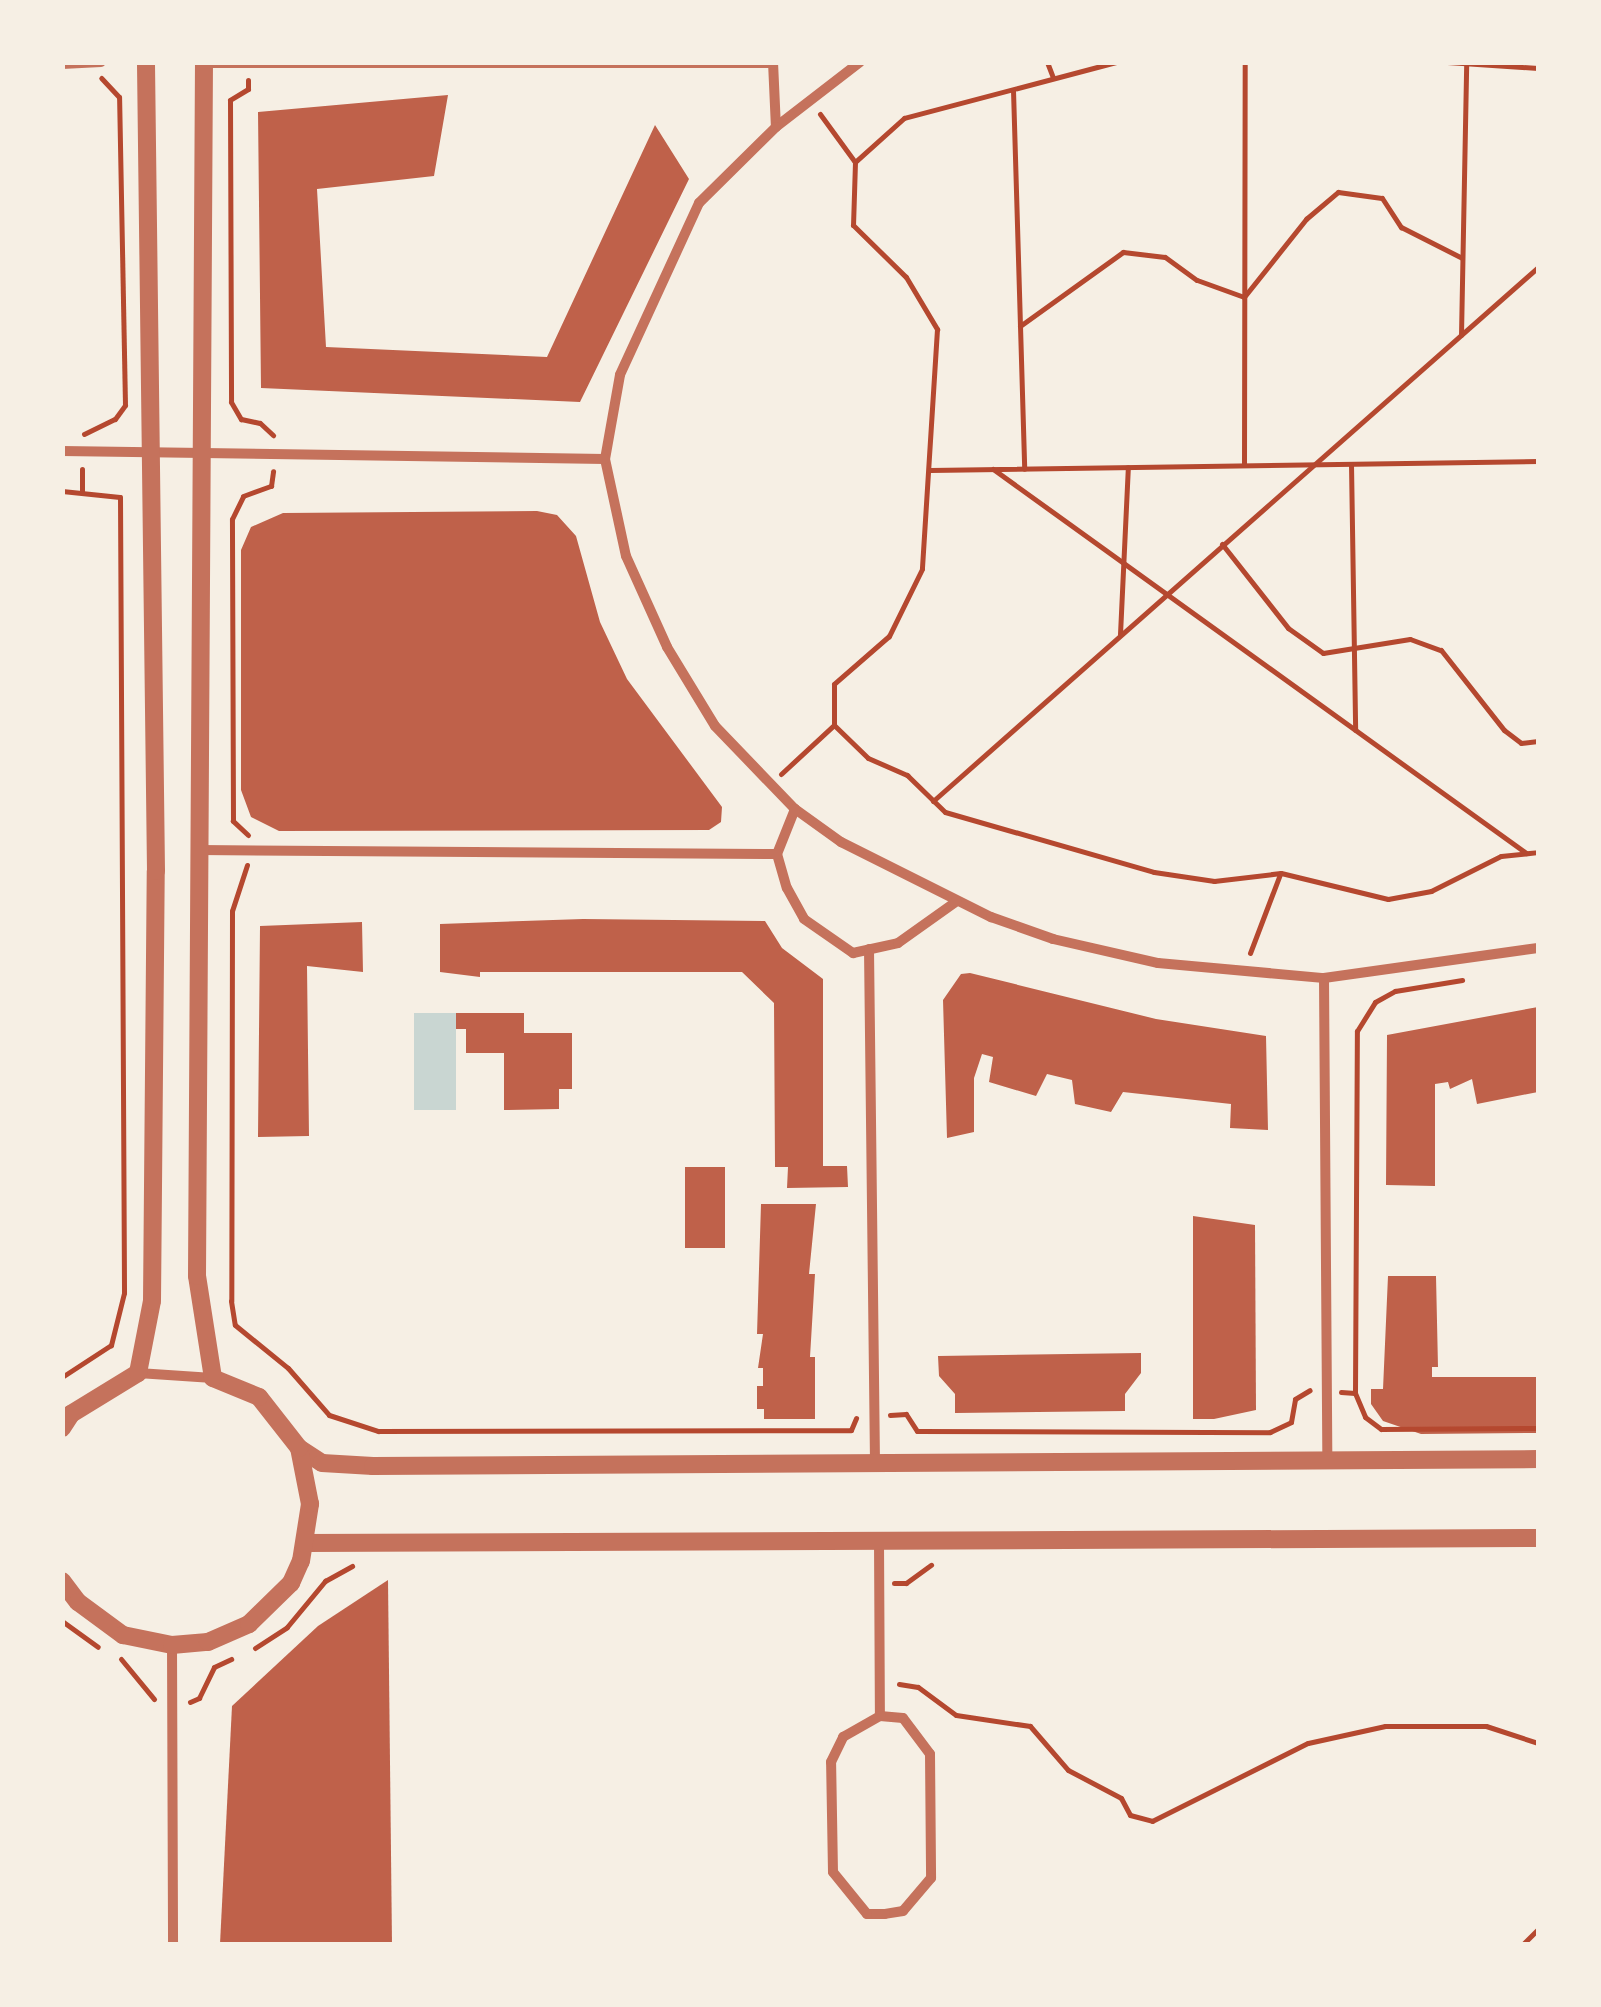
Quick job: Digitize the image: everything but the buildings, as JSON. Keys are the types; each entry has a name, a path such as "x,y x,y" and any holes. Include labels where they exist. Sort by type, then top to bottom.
{"street":[{"path":"62,64 101,62"},
{"path":"138,1373 153,1281 156,871 146,62"},
{"path":"860,62 776,127 699,203 620,376 605,458 626,556 667,648 715,726 796,809 876,863 956,902 1053,939 1158,963 1324,978 1538,948"},
{"path":"213,1378 198,1276 198,455 204,63 773,63 776,127"},
{"path":"62,451 605,458"},
{"path":"796,809 777,854 804,920 854,953 898,943 956,902"},
{"path":"199,850 777,854"},
{"path":"869,949 875,1461"},
{"path":"1324,978 1327,1461"},
{"path":"62,1428 70,1414 138,1373 213,1378 258,1397 299,1448 322,1463 373,1466 1538,1459"},
{"path":"62,1581 78,1602 123,1635 172,1645 208,1642 249,1624 291,1582 305,1543 310,1504 299,1448"},
{"path":"305,1543 1538,1538"},
{"path":"879,1541 880,1716"},
{"path":"172,1645 173,1944"},
{"path":"880,1716 903,1718 930,1754 931,1878 903,1910 867,1914 833,1872 831,1762 843,1737 880,1716"}],"path":[{"path":"82,492 83,451 89,428 114,419 125,405 119,97 101,84 101,62"},
{"path":"1047,62 1053,78"},
{"path":"855,162 904,118 1116,62"},
{"path":"1244,465 1245,62"},
{"path":"1447,62 1538,68"},
{"path":"249,63 248,88 230,100 231,402 241,419 272,433 275,455 271,486 243,496 232,519 233,821 248,833 250,850 232,910 232,1301 236,1325 288,1368 329,1415 378,1431 852,1430 857,1416 906,1414 917,1431 1270,1432 1290,1422 1295,1398 1307,1390 1355,1393"},
{"path":"1461,335 1466,64"},
{"path":"1013,90 1024,469"},
{"path":"809,100 855,162 853,225 906,277 937,329 922,569 889,636 834,684 834,725 868,758 906,774 933,801 994,832 1154,872 1214,881 1281,873 1388,899 1431,891 1501,856 1538,852"},
{"path":"1244,297 1306,219 1338,192 1382,198 1401,227 1462,258"},
{"path":"1020,326 1123,252 1165,257 1197,280 1244,297"},
{"path":"933,801 1538,267"},
{"path":"930,470 1538,461"},
{"path":"1351,464 1355,730"},
{"path":"1120,636 1128,467"},
{"path":"994,469 1527,854"},
{"path":"62,492 120,497 124,1294 111,1345 62,1377"},
{"path":"1222,544 1288,628 1323,653 1410,639 1441,650 1504,730 1522,743 1538,742"},
{"path":"771,784 834,725"},
{"path":"1244,970 1281,873"},
{"path":"1474,978 1395,991 1375,1002 1357,1031 1355,1393 1365,1418 1381,1428 1538,1428"},
{"path":"62,1621 131,1664 154,1699 172,1702 199,1698 214,1667 266,1644 325,1580 361,1564"},
{"path":"879,1584 906,1583 924,1565 944,1565"},
{"path":"880,1681 918,1686 956,1715 1030,1726 1068,1770 1122,1798 1130,1815 1152,1821 1308,1743 1385,1726 1486,1726 1538,1743"},
{"path":"1523,1944 1538,1930"}],"shaded area":[{"path":"414,1013 456,1013 456,1110 414,1110"}]}
